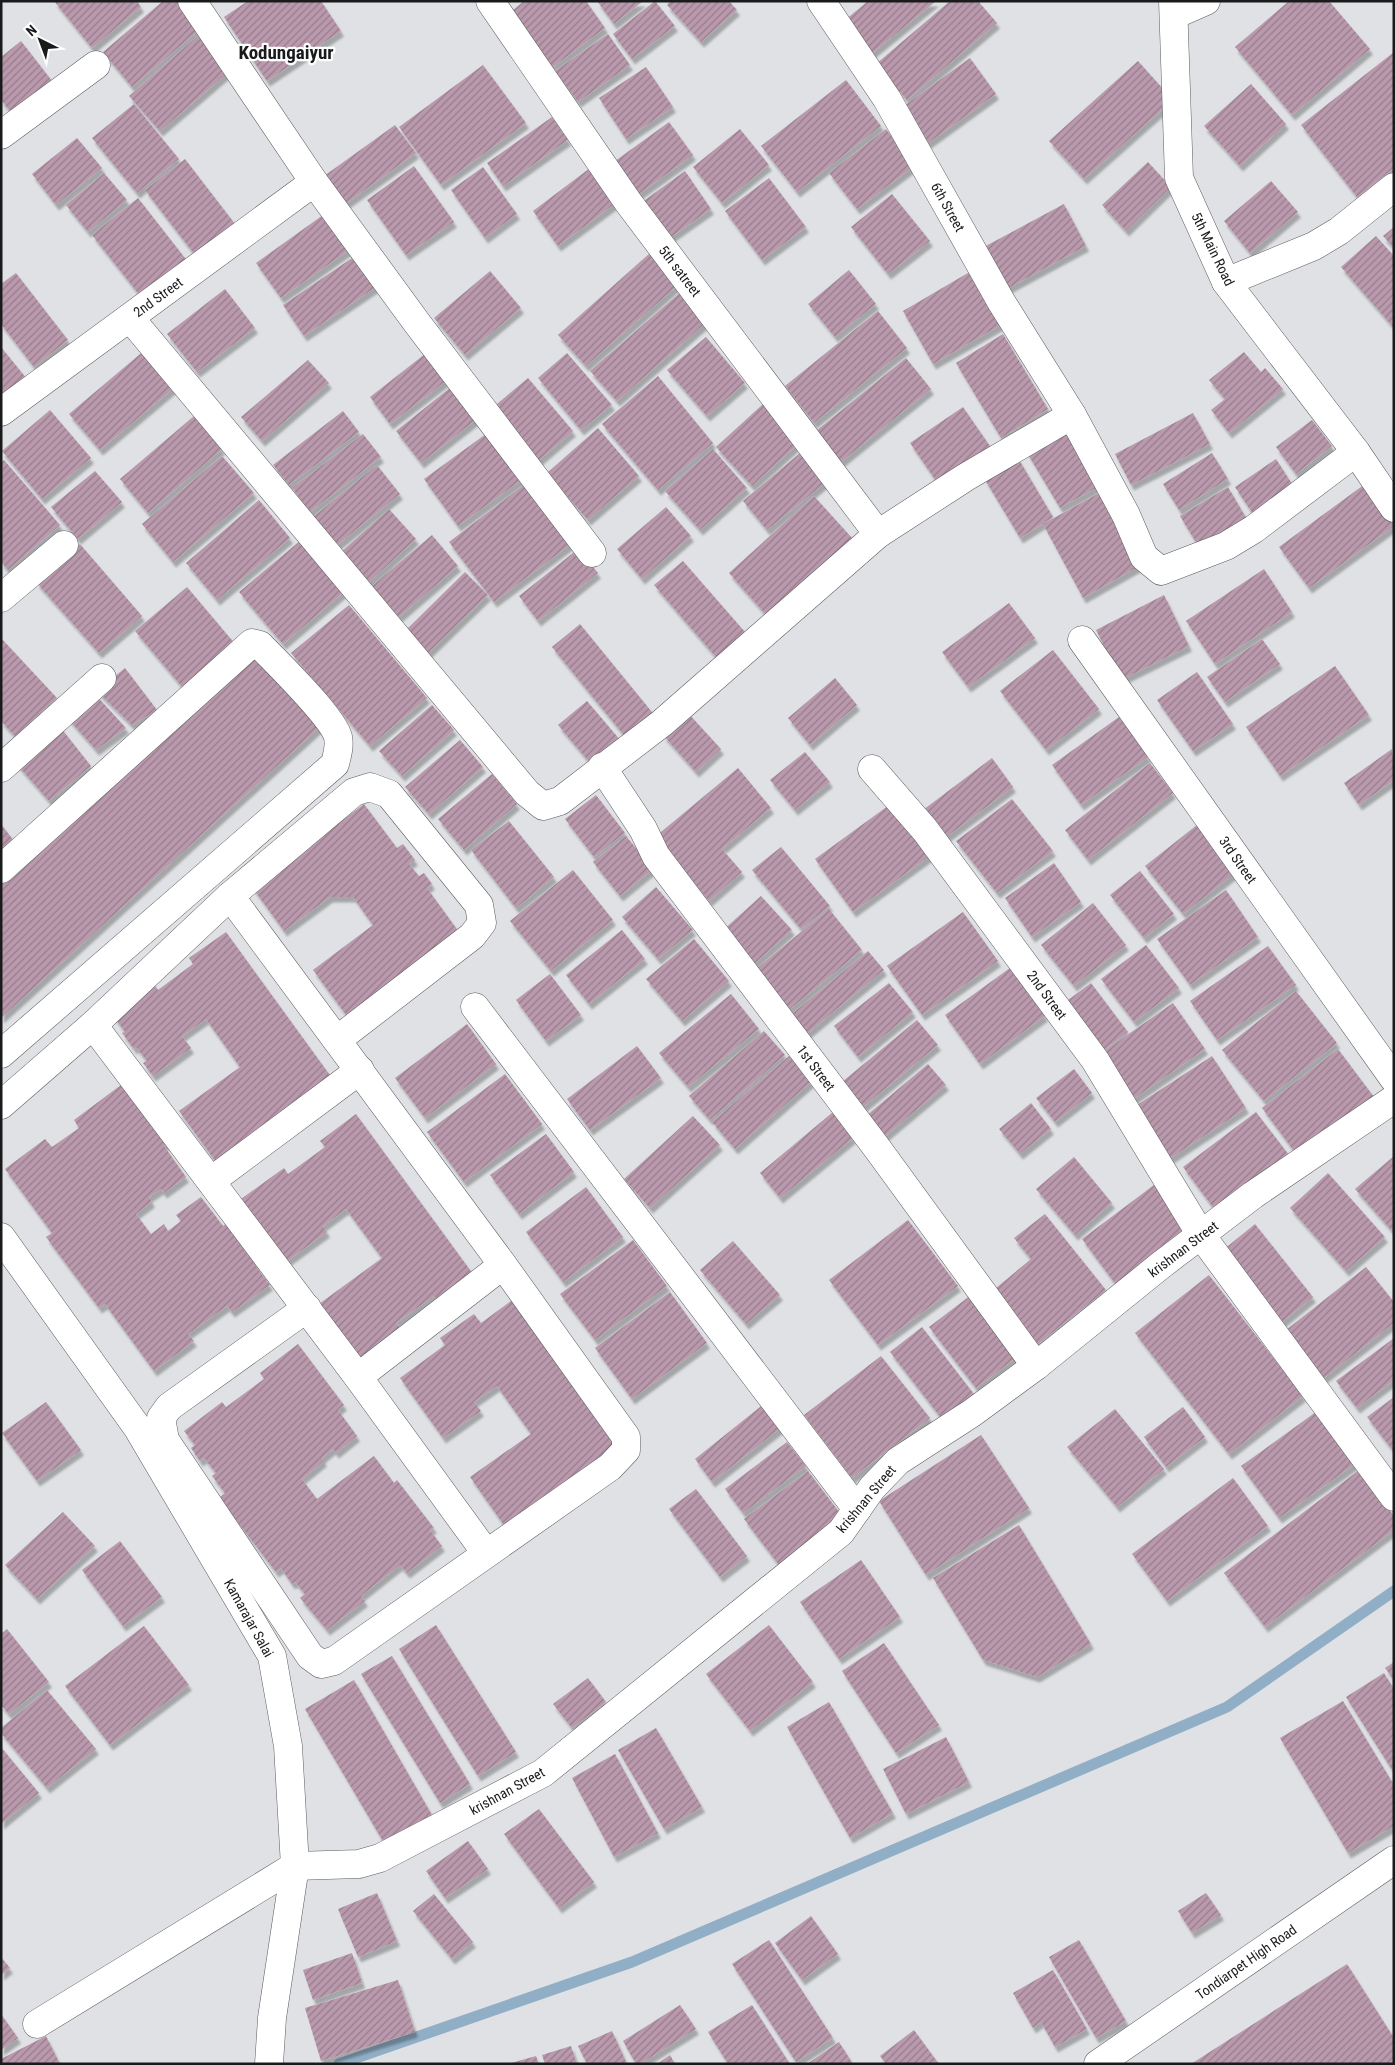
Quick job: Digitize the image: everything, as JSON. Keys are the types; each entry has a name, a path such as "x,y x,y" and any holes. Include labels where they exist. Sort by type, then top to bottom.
{"street":[{"path":"192,1 314,182 417,323 592,554"},
{"name":"5th satreet","path":"490,1 628,202 878,534"},
{"name":"6th Street","path":"821,1 887,98 1002,302 1072,415 1126,515 1144,558 1161,571 1226,546 1247,533 1356,452"},
{"path":"1174,8 1206,1"},
{"name":"5th Main Road","path":"1174,8 1179,178 1226,282 1356,452 1394,508"},
{"path":"6,123 96,65"},
{"name":"2nd Street","path":"1,412 314,182"},
{"path":"1226,282 1314,246 1339,231 1394,187"},
{"path":"130,318 527,793 543,806 560,801 662,723 878,534 966,477 1072,415"},
{"path":"1,598 64,545"},
{"name":"3rd Street","path":"1082,640 1394,1079"},
{"path":"1,869 252,643 260,645 319,709 333,725 338,737 339,749 335,764 1,1054"},
{"path":"1,768 102,678"},
{"name":"1st Street","path":"602,767 643,829 656,856 883,1156 1036,1366"},
{"name":"2nd Street","path":"872,770 925,830 1095,1060 1201,1235 1394,1497"},
{"path":"1,1105 93,1025 230,896 354,792 370,787 389,794 479,905 482,923 472,936 337,1040"},
{"path":"230,896 504,1265 626,1436 626,1450 610,1467 334,1661 321,1664 310,1656 165,1440 160,1418 169,1407 307,1308"},
{"path":"475,1007 857,1509"},
{"path":"93,1025 358,1376 486,1553"},
{"path":"211,1181 360,1070"},
{"name":"krishnan Street","path":"295,1866 359,1864 380,1858 542,1773 841,1532 872,1488 898,1461 972,1413 1036,1366 1161,1265 1253,1195 1394,1099"},
{"name":"Kamarajar Salai","path":"1,1237 101,1373 137,1427 272,1656 288,1746 295,1866 272,2018 269,2064"},
{"path":"358,1376 504,1265"},
{"name":"Tondiarpet High Road","path":"1098,2064 1394,1860"},
{"path":"37,2024 295,1866"}],"building":[{"path":"54,1 137,1 141,7 92,48"},
{"path":"163,1 185,1 205,25 132,87 103,52"},
{"path":"248,1 321,1 341,31 267,81 224,17"},
{"path":"524,1 586,1 605,28 553,67 512,11"},
{"path":"597,1 643,1 614,24"},
{"path":"655,1 675,26 632,59 613,34"},
{"path":"670,1 729,1 737,10 701,42 667,5"},
{"path":"868,1 936,1 871,54 844,21"},
{"path":"950,1 978,1 997,23 907,100 876,64"},
{"path":"1289,1 1329,1 1370,49 1292,115 1235,47"},
{"path":"201,33 232,69 160,131 129,96"},
{"path":"608,34 630,65 578,102 555,71"},
{"path":"21,41 56,86 16,118 1,100 1,57"},
{"path":"1394,52 1394,168 1357,197 1301,125"},
{"path":"970,58 996,94 927,144 901,108"},
{"path":"1138,61 1173,100 1084,179 1049,141"},
{"path":"483,65 526,123 441,185 399,127"},
{"path":"646,67 673,107 626,139 599,98"},
{"path":"846,80 881,126 797,192 761,146"},
{"path":"1251,84 1286,124 1240,166 1204,126"},
{"path":"134,104 179,159 137,193 92,138"},
{"path":"552,117 568,140 503,186 487,163"},
{"path":"669,122 693,155 635,197 611,164"},
{"path":"395,125 416,153 344,205 324,176"},
{"path":"740,129 769,165 722,203 693,167"},
{"path":"886,129 914,166 857,209 829,173"},
{"path":"77,138 102,168 56,205 32,174"},
{"path":"185,159 242,233 202,264 145,190"},
{"path":"1148,162 1171,187 1126,231 1102,205"},
{"path":"594,165 620,200 558,246 533,211"},
{"path":"414,166 454,222 406,255 367,200"},
{"path":"483,167 517,214 485,238 451,190"},
{"path":"685,171 711,209 664,242 638,205"},
{"path":"104,173 127,200 88,232 66,205"},
{"path":"769,178 806,227 762,260 725,211"},
{"path":"1271,181 1298,212 1250,253 1224,221"},
{"path":"892,194 930,241 888,274 851,227"},
{"path":"138,198 192,267 146,303 92,235"},
{"path":"1064,204 1086,246 1005,290 982,248"},
{"path":"330,210 356,245 281,298 256,263"},
{"path":"1394,227 1394,248 1383,236"},
{"path":"1376,236 1394,256 1394,328 1341,267"},
{"path":"650,253 678,285 586,366 558,335"},
{"path":"355,256 376,287 304,336 283,305"},
{"path":"849,270 876,304 835,337 808,304"},
{"path":"973,270 1004,323 933,364 903,311"},
{"path":"490,271 521,308 465,355 434,318"},
{"path":"16,273 68,340 34,367 1,324 1,284"},
{"path":"225,289 255,328 197,372 167,334"},
{"path":"683,290 709,320 617,401 590,371"},
{"path":"878,311 907,348 814,423 785,386"},
{"path":"1003,334 1048,409 1001,438 956,363"},
{"path":"706,337 745,383 707,416 667,370"},
{"path":"1,347 27,379 1,400"},
{"path":"146,349 176,386 100,450 69,414"},
{"path":"1244,352 1261,372 1265,368 1283,389 1229,433 1211,410 1225,399 1209,380"},
{"path":"567,353 612,405 581,430 538,378"},
{"path":"425,354 446,381 390,424 370,397"},
{"path":"906,358 931,389 841,462 816,431"},
{"path":"308,360 329,383 262,441 241,417"},
{"path":"658,376 713,443 658,490 602,424"},
{"path":"528,378 573,431 537,462 491,409"},
{"path":"456,383 482,415 421,463 396,431"},
{"path":"763,404 799,443 752,486 716,447"},
{"path":"963,407 994,452 941,488 910,443"},
{"path":"50,410 91,458 42,499 2,451"},
{"path":"343,411 359,432 289,485 273,465"},
{"path":"1193,413 1210,444 1131,485 1115,454"},
{"path":"194,416 222,449 148,513 120,479"},
{"path":"1312,420 1332,446 1296,474 1276,447"},
{"path":"1070,427 1103,484 1060,508 1026,451"},
{"path":"598,428 639,476 588,520 547,473"},
{"path":"490,431 524,478 458,526 424,479"},
{"path":"363,434 381,457 310,512 292,488"},
{"path":"806,448 831,478 767,530 743,501"},
{"path":"713,449 747,488 700,530 665,491"},
{"path":"1212,453 1228,479 1179,510 1163,484"},
{"path":"222,456 254,493 173,562 142,524"},
{"path":"1018,458 1053,517 1020,538 984,478"},
{"path":"1276,459 1294,487 1253,514 1235,487"},
{"path":"4,460 60,525 8,570 1,562 1,463"},
{"path":"377,465 400,494 336,546 313,517"},
{"path":"95,471 122,502 78,539 51,507"},
{"path":"525,484 571,544 494,602 449,542"},
{"path":"1365,484 1394,523 1394,526 1309,588 1279,547"},
{"path":"1228,487 1248,521 1200,549 1180,516"},
{"path":"1101,492 1141,565 1083,598 1043,524"},
{"path":"814,496 853,539 768,617 729,573"},
{"path":"259,500 290,538 217,600 186,563"},
{"path":"666,507 691,536 642,579 617,549"},
{"path":"389,509 416,539 367,584 339,554"},
{"path":"432,535 458,566 399,617 372,586"},
{"path":"301,540 344,592 283,644 239,592"},
{"path":"80,544 142,616 99,653 36,582"},
{"path":"578,549 598,573 538,621 519,596"},
{"path":"683,561 745,632 716,657 654,585"},
{"path":"1264,569 1292,612 1215,664 1186,621"},
{"path":"465,572 488,595 423,658 401,635"},
{"path":"187,587 236,645 184,689 135,631"},
{"path":"1164,595 1189,646 1121,680 1096,630"},
{"path":"1009,603 1035,638 968,687 942,652"},
{"path":"349,605 427,698 370,746 291,653"},
{"path":"580,624 656,717 628,740 552,647"},
{"path":"1,638 57,698 15,736 1,721"},
{"path":"1262,639 1280,664 1225,702 1207,677"},
{"path":"256,650 323,724 1,1018 1,883"},
{"path":"1053,650 1099,709 1046,750 1000,691"},
{"path":"1335,666 1369,715 1280,776 1246,727"},
{"path":"125,668 157,710 132,725 97,691"},
{"path":"1197,672 1233,724 1193,751 1157,700"},
{"path":"835,678 857,705 810,745 788,718"},
{"path":"93,692 126,728 96,750 66,716"},
{"path":"587,701 621,741 592,765 558,725"},
{"path":"432,705 454,730 402,776 379,751"},
{"path":"688,713 721,749 696,772 663,735"},
{"path":"1119,717 1148,757 1081,805 1052,765"},
{"path":"57,723 91,766 49,801 15,762"},
{"path":"460,740 483,767 429,814 405,787"},
{"path":"1392,749 1394,780 1359,805 1344,783"},
{"path":"805,752 830,782 795,810 770,780"},
{"path":"992,758 1013,787 945,838 923,810"},
{"path":"1150,763 1173,793 1088,860 1065,830"},
{"path":"738,768 771,808 722,849 742,872 709,901 655,837"},
{"path":"492,774 517,804 464,850 438,819"},
{"path":"596,795 625,833 594,857 565,819"},
{"path":"1012,799 1053,851 997,893 956,841"},
{"path":"892,803 931,855 853,912 815,859"},
{"path":"364,804 397,848 403,844 415,860 409,864 419,876 424,873 432,884 427,888 459,932 347,1016 313,970 373,925 353,897 330,897 284,931 252,887"},
{"path":"509,821 554,877 516,908 471,850"},
{"path":"1202,821 1240,869 1183,914 1145,866"},
{"path":"1,824 14,841 1,854"},
{"path":"626,836 653,869 620,896 593,862"},
{"path":"781,847 830,906 801,929 752,870"},
{"path":"1054,863 1081,902 1032,937 1005,898"},
{"path":"573,870 613,920 551,971 510,921"},
{"path":"1140,871 1174,914 1144,938 1110,895"},
{"path":"656,887 693,930 658,959 622,917"},
{"path":"1226,890 1258,937 1190,985 1157,939"},
{"path":"761,896 792,930 752,966 721,932"},
{"path":"1093,903 1126,945 1074,986 1041,945"},
{"path":"829,909 862,950 784,1014 751,973"},
{"path":"963,912 998,961 922,1015 887,966"},
{"path":"622,930 645,959 589,1004 566,975"},
{"path":"226,932 332,1078 216,1162 179,1111 240,1067 206,1019 182,1036 191,1048 153,1076 143,1063 147,1061 136,1047 134,1049 122,1033 125,1032 112,1014 154,984 158,990 193,964 189,958"},
{"path":"694,939 729,981 682,1021 646,979"},
{"path":"1146,945 1179,988 1134,1022 1101,979"},
{"path":"1268,946 1296,985 1217,1040 1190,1001"},
{"path":"868,951 884,970 803,1037 787,1018"},
{"path":"1010,968 1045,1016 980,1064 945,1015"},
{"path":"550,974 581,1015 546,1041 516,1000"},
{"path":"889,983 913,1012 858,1057 834,1026"},
{"path":"1091,983 1128,1032 1101,1052 1064,1003"},
{"path":"1296,991 1337,1043 1264,1101 1222,1050"},
{"path":"731,994 759,1029 688,1087 659,1053"},
{"path":"1173,1003 1205,1049 1132,1100 1100,1054"},
{"path":"917,1020 938,1045 857,1112 836,1087"},
{"path":"467,1024 496,1064 425,1118 395,1078"},
{"path":"764,1031 785,1055 710,1120 689,1096"},
{"path":"637,1046 661,1078 590,1130 567,1099"},
{"path":"1338,1049 1374,1097 1297,1155 1262,1108"},
{"path":"789,1056 811,1082 735,1149 712,1122"},
{"path":"1212,1056 1246,1108 1168,1160 1134,1107"},
{"path":"928,1064 946,1085 884,1137 866,1116"},
{"path":"1074,1069 1092,1093 1055,1122 1036,1098"},
{"path":"505,1074 542,1124 464,1182 427,1132"},
{"path":"125,1082 169,1142 164,1146 186,1177 164,1193 161,1189 149,1197 152,1202 136,1214 151,1234 164,1224 168,1231 181,1221 176,1215 201,1197 223,1226 228,1222 248,1255 250,1253 258,1263 255,1265 270,1285 232,1312 227,1306 188,1334 194,1341 154,1371 105,1304 99,1308 46,1237 52,1233 5,1169 45,1139 52,1147 79,1128 74,1120"},
{"path":"1031,1103 1051,1129 1020,1154 999,1129"},
{"path":"833,1112 853,1138 780,1198 760,1173"},
{"path":"1256,1112 1289,1155 1215,1210 1183,1167"},
{"path":"356,1114 473,1274 438,1300 434,1296 396,1323 400,1328 359,1358 319,1304 382,1258 346,1209 323,1226 327,1232 287,1261 241,1199 284,1168 288,1174 325,1147 320,1141"},
{"path":"693,1116 720,1145 650,1208 624,1179"},
{"path":"546,1134 574,1172 519,1214 490,1175"},
{"path":"1394,1156 1394,1233 1355,1189"},
{"path":"1074,1157 1112,1203 1075,1235 1036,1189"},
{"path":"1328,1173 1385,1237 1346,1271 1290,1208"},
{"path":"1158,1182 1193,1229 1117,1286 1082,1239"},
{"path":"586,1187 623,1237 563,1282 526,1232"},
{"path":"1045,1214 1106,1290 1033,1348 990,1293 1031,1259 1014,1238"},
{"path":"908,1220 958,1286 878,1345 829,1280"},
{"path":"1255,1224 1313,1297 1275,1328 1217,1255"},
{"path":"633,1240 667,1286 595,1340 560,1294"},
{"path":"733,1241 780,1295 746,1324 700,1270"},
{"path":"1366,1267 1394,1302 1394,1323 1324,1378 1286,1330"},
{"path":"1209,1275 1303,1396 1229,1454 1135,1333"},
{"path":"670,1292 707,1343 632,1399 595,1348"},
{"path":"971,1295 1018,1356 976,1388 929,1327"},
{"path":"515,1298 621,1447 506,1528 470,1477 531,1434 497,1386 474,1402 481,1411 443,1438 400,1378 445,1345 440,1338 474,1314 481,1323"},
{"path":"922,1327 974,1394 942,1419 890,1352"},
{"path":"1394,1338 1394,1380 1357,1408 1336,1381"},
{"path":"298,1344 344,1405 338,1410 357,1436 336,1453 333,1449 322,1458 324,1461 302,1479 317,1499 374,1456 394,1483 397,1480 434,1528 430,1530 442,1546 407,1573 400,1565 361,1596 365,1601 327,1630 300,1598 305,1594 295,1582 292,1584 281,1568 276,1572 219,1498 225,1493 212,1476 216,1473 204,1458 200,1461 191,1448 195,1445 184,1431 222,1402 226,1407 264,1379 260,1373"},
{"path":"881,1356 930,1418 852,1478 804,1415"},
{"path":"1394,1397 1394,1452 1367,1417"},
{"path":"46,1402 81,1450 37,1481 2,1433"},
{"path":"765,1403 783,1426 712,1482 695,1459"},
{"path":"1183,1407 1205,1437 1166,1467 1144,1437"},
{"path":"1115,1409 1164,1469 1117,1507 1067,1447"},
{"path":"1320,1409 1358,1462 1279,1518 1241,1466"},
{"path":"981,1435 1029,1508 926,1575 879,1501"},
{"path":"787,1442 806,1466 743,1513 725,1489"},
{"path":"1359,1470 1394,1516 1394,1530 1265,1627 1224,1573"},
{"path":"808,1471 846,1521 782,1569 744,1519"},
{"path":"1233,1478 1268,1526 1167,1601 1132,1554"},
{"path":"696,1489 747,1556 720,1577 669,1509"},
{"path":"63,1512 95,1546 37,1599 5,1565"},
{"path":"1019,1525 1091,1644 1037,1677 983,1660 933,1578"},
{"path":"120,1541 162,1597 123,1626 82,1570"},
{"path":"861,1560 900,1617 839,1659 800,1602"},
{"path":"436,1625 516,1752 478,1776 399,1649"},
{"path":"769,1625 813,1682 750,1731 706,1674"},
{"path":"144,1626 189,1685 110,1745 65,1686"},
{"path":"7,1629 49,1682 9,1714 1,1705 1,1634"},
{"path":"884,1643 939,1725 896,1753 842,1671"},
{"path":"392,1656 470,1784 440,1803 361,1674"},
{"path":"1394,1662 1394,1680 1385,1668"},
{"path":"1384,1673 1394,1689 1394,1773 1346,1697"},
{"path":"588,1678 606,1702 572,1728 553,1704"},
{"path":"354,1680 432,1815 384,1843 305,1709"},
{"path":"47,1690 96,1749 47,1788 1,1733 1,1728"},
{"path":"1343,1701 1394,1785 1394,1826 1348,1853 1280,1738"},
{"path":"829,1702 893,1813 850,1838 787,1727"},
{"path":"656,1728 702,1807 664,1829 618,1750"},
{"path":"946,1737 969,1782 906,1814 883,1769"},
{"path":"1,1747 39,1793 1,1824"},
{"path":"615,1754 658,1833 614,1857 572,1778"},
{"path":"539,1809 594,1882 559,1908 504,1834"},
{"path":"468,1841 488,1869 445,1898 426,1871"},
{"path":"377,1893 397,1941 358,1957 338,1909"},
{"path":"1206,1893 1221,1915 1192,1933 1178,1911"},
{"path":"434,1894 473,1942 452,1959 413,1911"},
{"path":"811,1916 838,1954 802,1980 775,1943"},
{"path":"769,1940 833,2038 796,2062 732,1964"},
{"path":"1079,1940 1126,2021 1096,2038 1049,1957"},
{"path":"352,1953 362,1983 313,2000 303,1970"},
{"path":"1,1957 10,1968 1,1975"},
{"path":"1347,1964 1394,2038 1394,2064 1191,2064"},
{"path":"1053,1970 1087,2029 1055,2047 1041,2022 1033,2028 1013,1993"},
{"path":"398,1980 415,2032 321,2061 305,2008"},
{"path":"680,2005 696,2029 640,2064 636,2064 623,2041"},
{"path":"752,2005 790,2064 728,2064 708,2032"},
{"path":"1,2014 18,2038 1,2050"},
{"path":"914,2030 939,2064 886,2064 880,2056"},
{"path":"612,2031 627,2064 587,2064 578,2046"},
{"path":"46,2036 60,2064 1,2064 1,2059"},
{"path":"839,2042 853,2064 807,2064"},
{"path":"571,2046 577,2064 545,2064 542,2055"},
{"path":"670,2055 675,2064 657,2064"},
{"path":"536,2056 539,2064 511,2064 511,2063"}],"waterway":[{"path":"339,2064 632,1962 1227,1707 1394,1591"}],"district":[{"name":"Kodungaiyur","path":"286,52"}]}
